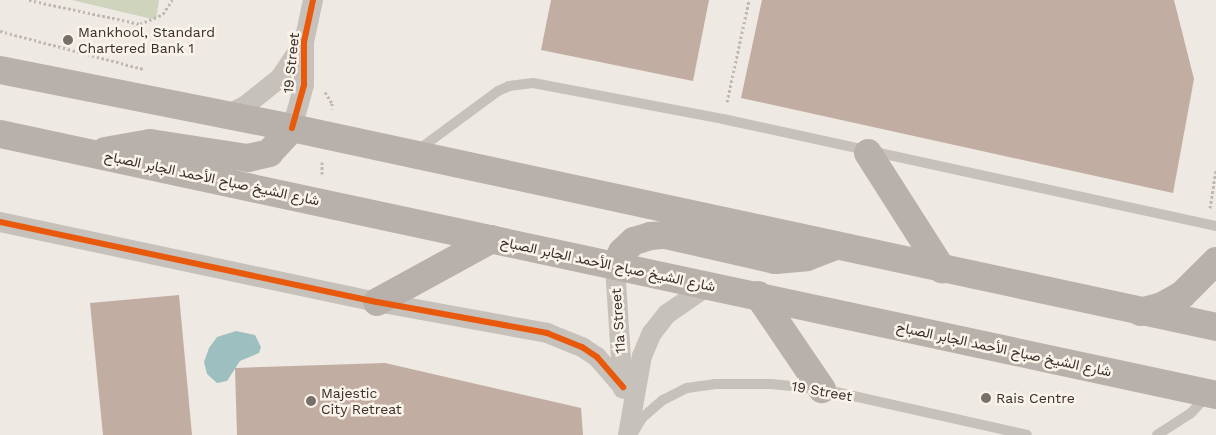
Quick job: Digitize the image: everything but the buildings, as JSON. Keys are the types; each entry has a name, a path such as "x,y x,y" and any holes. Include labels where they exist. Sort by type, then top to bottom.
{"main road":[{"path":"0,70 292,128 1216,328"},
{"path":"99,154 150,143 254,158 278,146 292,128"},
{"name":"شارع الشيخ صباح الأحمد الجابر الصباح","path":"0,134 1212,394"},
{"path":"868,153 942,269"},
{"path":"615,266 622,252 634,242 650,236 666,235 775,260 807,257 836,246"},
{"path":"377,302 492,239"},
{"path":"1140,312 1182,295 1216,261"},
{"path":"758,296 822,390"}],"street":[{"name":"19 Street","path":"292,128 304,85 304,42 313,0"},
{"name":"19 Street","path":"225,116 245,106 274,83 304,42"},
{"path":"0,222 377,302 565,339 598,357 623,387"},
{"name":"11a Street","path":"615,266 623,387 629,435"},
{"name":"11a Street","path":"629,435 642,356 652,333 667,314 709,286"}],"lane":[{"path":"413,154 498,92 521,83 723,119 868,153 1212,225"},
{"name":"19 Street","path":"629,435 642,418 663,400 687,388 714,384 771,384 822,390 1027,435"},
{"path":"1157,435 1191,412 1212,394"}],"path":[{"path":"29,0 140,24 163,14 172,0"},
{"path":"723,119 749,0"},
{"path":"0,31 146,70"},
{"path":"1212,225 1216,169"}],"green space":[{"path":"72,0 159,0 156,20"}],"water":[{"path":"236,331 255,335 261,347 259,353 240,361 227,381 217,383 207,374 204,362 209,348 217,337"}],"cycle path":[{"path":"292,128 304,85 304,42 313,0"},
{"path":"0,222 377,302 547,333 582,347 597,357 623,387"}],"place":[{"name":"Mankhool, Standard Chartered Bank 1","path":"68,40"},
{"name":"Rais Centre","path":"986,398"},
{"name":"Majestic City Retreat","path":"311,401"}]}
